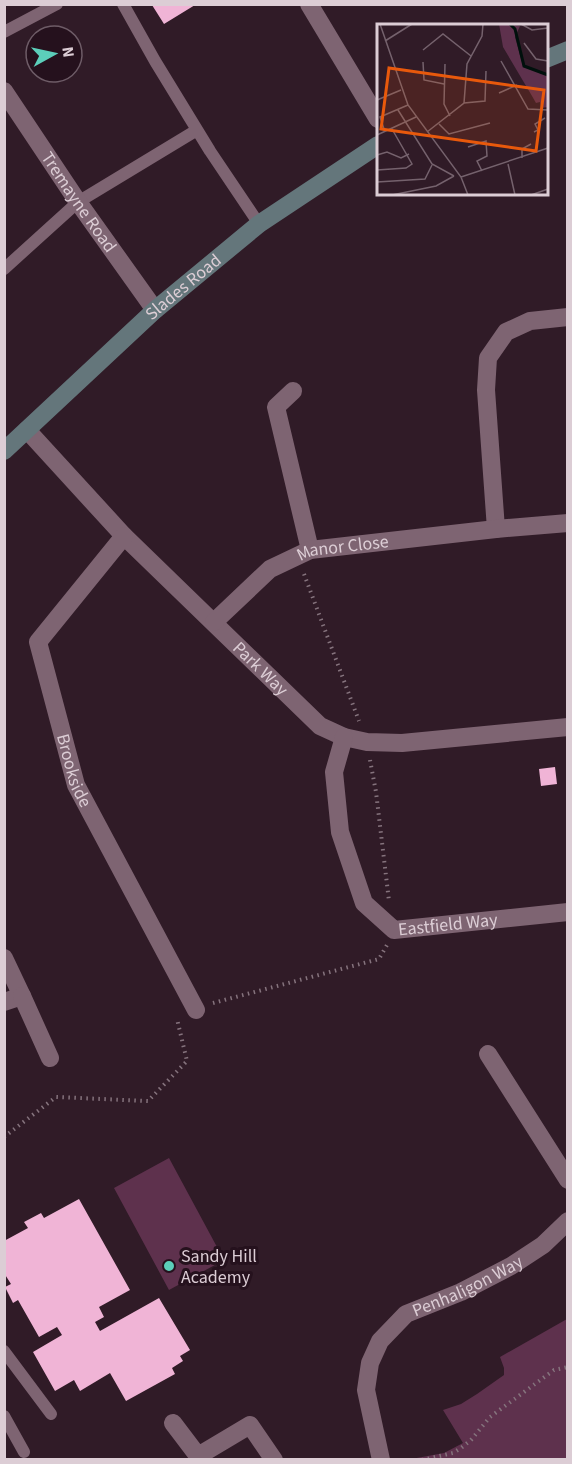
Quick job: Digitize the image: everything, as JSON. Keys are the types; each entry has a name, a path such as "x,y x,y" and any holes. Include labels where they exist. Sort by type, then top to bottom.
{"street":[{"path":"309,4 377,117"},
{"path":"548,58 567,50"},
{"name":"Tremayne Road","path":"6,99 155,310"},
{"name":"Slades Road","path":"4,451 155,310 259,224 377,146"},
{"path":"496,529 486,390 488,358 506,332 531,321 567,317"},
{"path":"293,391 276,407 304,553"},
{"name":"Park Way","path":"27,430 124,536 320,726 344,738 367,742 402,743 567,727"},
{"name":"Manor Close","path":"214,622 270,569 304,553 496,529 567,524"},
{"name":"Brookside","path":"124,536 38,642 76,785 196,1010"},
{"name":"Eastfield Way","path":"344,738 334,771 340,832 364,903 394,930 567,912"},
{"path":"4,958 50,1058"},
{"path":"4,1002 22,996"},
{"path":"488,1054 567,1180"},
{"name":"Penhaligon Way","path":"381,1460 366,1390 370,1363 380,1341 406,1314 461,1292 511,1266 543,1245 567,1221"},
{"path":"173,1423 198,1456 250,1425 274,1460"}],"lane":[{"path":"4,32 57,4"},
{"path":"123,4 197,130 259,224"},
{"path":"4,269 78,202 197,130"},
{"path":"6,1354 51,1414"},
{"path":"4,1416 24,1452"}],"path":[{"path":"4,1137 56,1097 148,1101 187,1061 177,1017 207,1005 379,960 394,930 376,792 367,742 306,582 304,553"},
{"path":"422,1460 453,1453 461,1448 471,1440 490,1417 554,1370 567,1367"}],"shaded area":[{"path":"169,1158 224,1260 169,1290 114,1188"},
{"path":"567,1319 567,1459 411,1459 444,1453 463,1443 443,1410 461,1404 504,1375 500,1357"}],"building":[{"path":"152,5 195,5 164,24"},
{"path":"555,767 557,784 541,786 539,769"},
{"path":"79,1199 130,1290 99,1307 104,1317 95,1322 100,1331 159,1298 190,1350 180,1356 183,1361 172,1368 175,1374 126,1401 110,1373 80,1391 74,1380 55,1391 33,1352 62,1335 57,1327 39,1337 18,1300 13,1303 5,1287 11,1284 4,1273 4,1241 28,1228 24,1222 41,1213 44,1218"}],"place":[{"name":"Sandy Hill Academy","path":"169,1266"}]}
